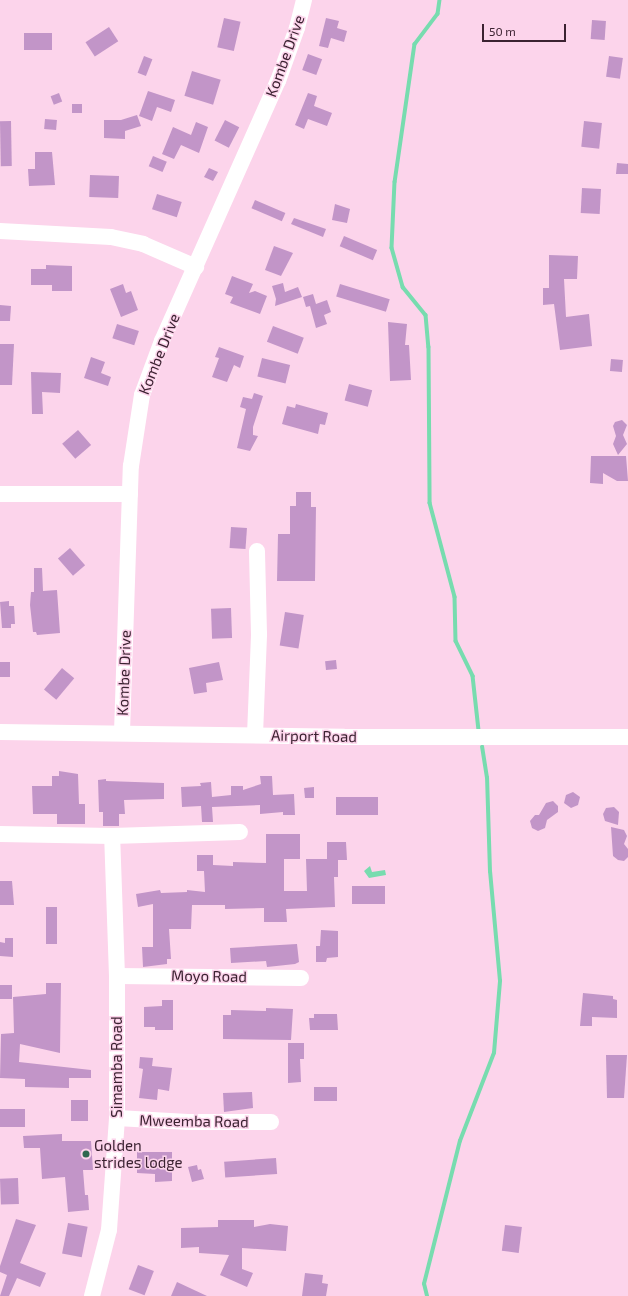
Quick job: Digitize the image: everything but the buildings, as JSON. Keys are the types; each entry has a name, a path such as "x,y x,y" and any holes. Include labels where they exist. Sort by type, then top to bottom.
{"street":[{"name":"Kombe Drive","path":"122,732 130,494 137,415 142,395 162,341 196,268 278,81 297,28 304,0"},
{"path":"0,231 111,237 144,244 196,268"},
{"path":"0,494 130,494"},
{"path":"255,735 259,634 257,551"},
{"name":"Airport Road","path":"0,732 628,737"},
{"path":"0,834 112,836 240,832"},
{"name":"Simamba Road","path":"92,1296 109,1230 117,1118 117,976 112,836"},
{"name":"Moyo Road","path":"117,976 301,978"},
{"name":"Mweemba Road","path":"117,1118 188,1122 271,1122"}],"shaded area":[{"path":"370,866 372,872 385,870 386,875 369,878 364,871"}],"waterway":[{"path":"440,0 438,14 415,44 395,182 392,248 403,287 426,315 429,347 430,503 455,597 456,641 473,676 479,730"},
{"path":"427,1296 424,1284 460,1141 494,1053 500,981 490,872 487,778 482,747"}],"place":[{"name":"Golden strides lodge","path":"86,1154"}]}
